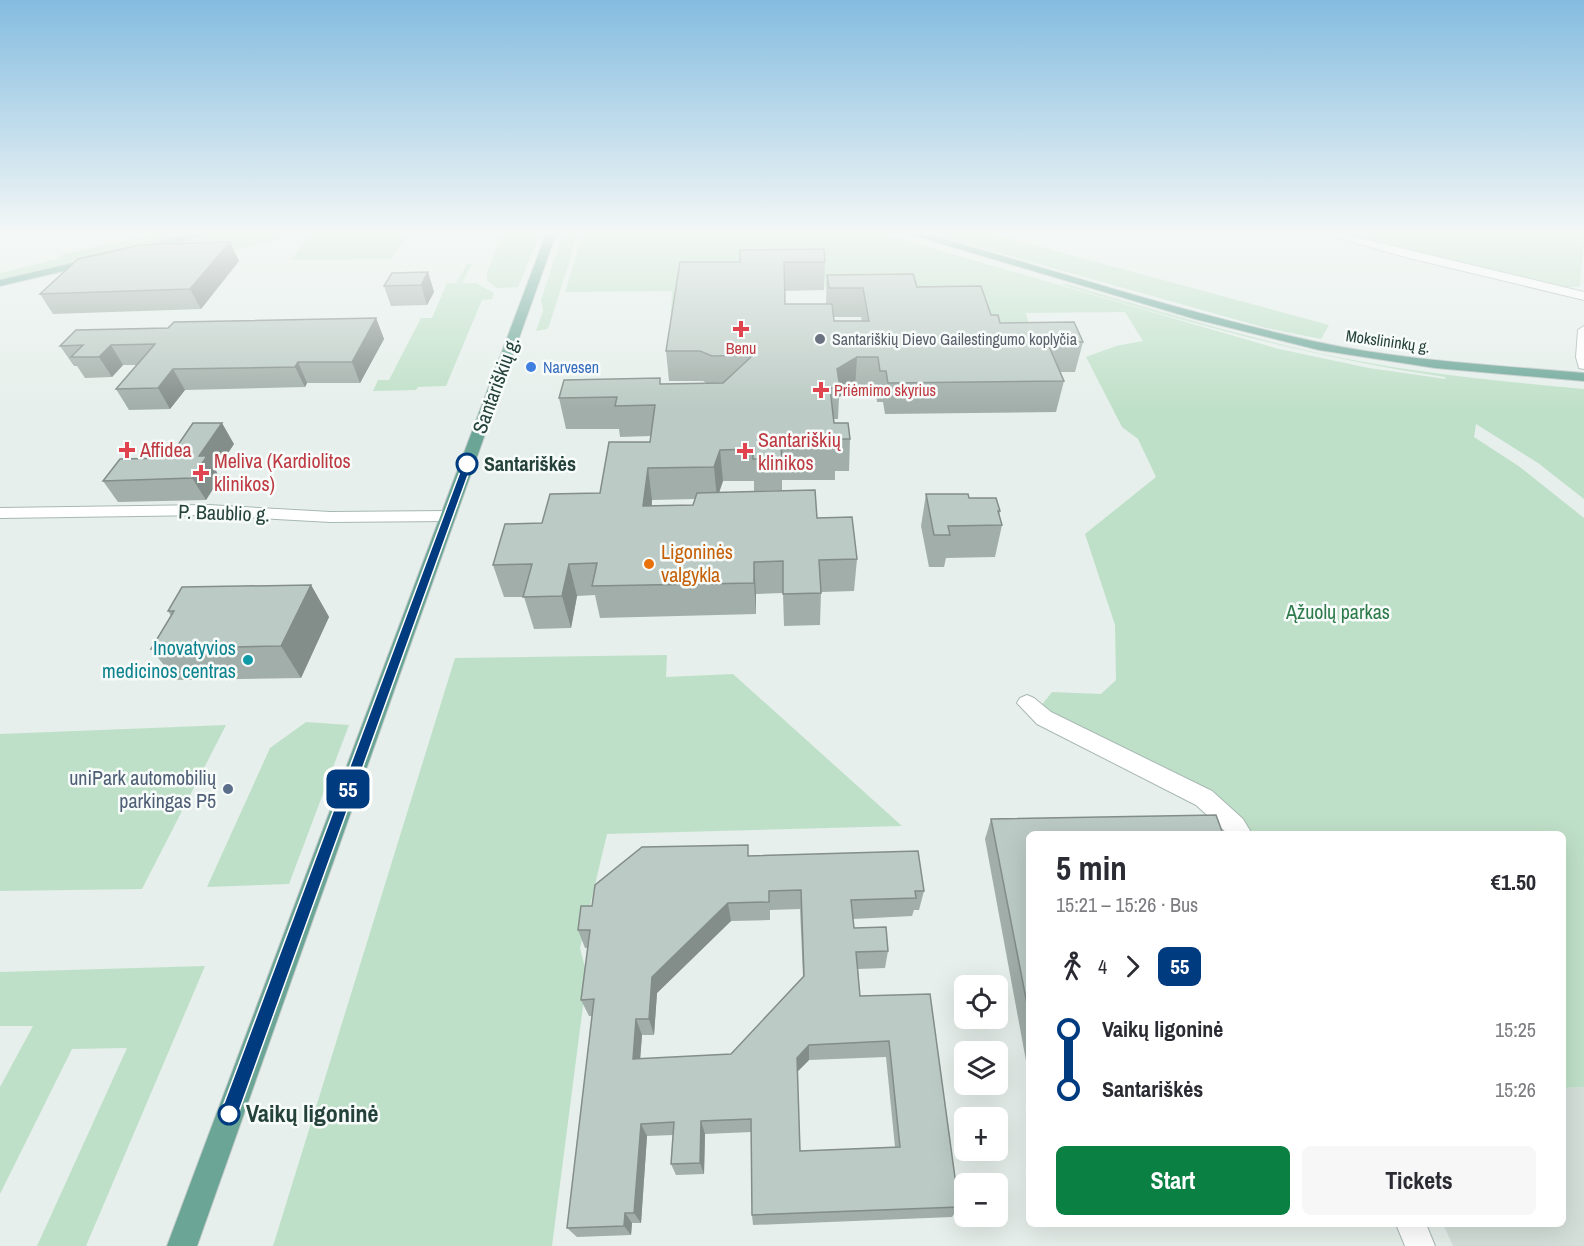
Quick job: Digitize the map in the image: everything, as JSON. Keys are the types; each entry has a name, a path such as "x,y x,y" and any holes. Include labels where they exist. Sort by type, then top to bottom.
{"main road":[{"name":"Santariškių g.","path":"182,1246 530,292"},
{"name":"Mokslininkų g.","path":"1116,292 1319,346 1435,364 1584,377"}],"street":[{"path":"1568,292 1584,296"},
{"path":"1584,330 1582,357 1584,365"},
{"name":"P. Baublio g.","path":"0,513 208,510 330,517 448,516"},
{"path":"1027,703 1044,718 1204,798 1239,831"},
{"path":"1412,1227 1420,1246"}],"shaded area":[{"path":"1584,1087 1584,1246 1453,1246 1444,1227 1566,1227 1566,1088"}],"green space":[{"path":"443,292 494,293 492,299 482,300 446,386 418,387 416,390 373,391 378,380 389,380 421,318 432,318"},
{"path":"544,292 560,292 549,326 547,329 536,331 543,311 541,300"},
{"name":"Ąžuolų parkas","path":"672,292 677,292 670,331"},
{"name":"Ąžuolų parkas","path":"915,292 1083,292 1279,349 1369,368 1446,379 1445,377 1347,360 1250,338 1087,292 1095,292 1255,338 1351,360 1450,375 1584,389 1584,499 1538,463 1476,424 1474,437 1520,467 1584,518 1584,1087 1566,1088 1566,831 1250,831 1241,820 1040,707 1052,692 1101,694 1116,680 1115,625 1085,534 1156,477 1138,439 1122,427 1086,357 1116,346 1143,341 1125,312 1026,313 1035,347"},
{"path":"1139,292 1208,292 1329,325 1321,339 1266,328"},
{"path":"667,655 666,677 733,674 902,826 607,834 580,948 587,975 552,1246 273,1246 455,658"},
{"path":"306,722 349,725 289,884 207,887 270,748"},
{"path":"226,725 142,889 0,891 0,734"},
{"path":"205,966 86,1246 37,1246 127,1048 72,1049 0,1194 0,1087 33,1026 0,1026 0,972"}],"building":[{"path":"42,292 96,292 40,294"},
{"path":"675,292 785,292 785,304 832,304 834,321 869,321 864,292 983,292 991,315 998,315 1000,323 1074,322 1083,342 1047,342 1064,381 888,383 886,371 880,371 878,357 857,357 837,369 840,388 830,388 834,423 848,423 850,439 835,439 836,448 781,449 782,459 753,459 753,449 720,450 714,467 648,468 643,506 693,505 697,493 815,490 817,518 852,517 857,559 819,560 821,593 783,594 783,561 754,562 754,583 592,586 597,563 569,564 562,596 523,597 532,564 493,565 505,524 542,523 550,494 600,493 609,442 650,442 655,405 615,406 617,397 559,398 564,380 660,378 660,384 723,383 753,355 712,356 700,351 666,351"},
{"path":"376,318 352,362 298,362 295,367 173,369 158,388 116,389 155,344 111,345 99,357 71,357 83,345 60,346 76,330 168,328 174,322"},
{"path":"193,423 222,423 199,456 207,456 192,478 103,481 120,459 169,458"},
{"path":"926,494 968,494 969,498 996,498 1002,525 948,526 950,535 934,535"},
{"path":"311,585 281,646 151,649 174,611 168,611 182,587"},
{"path":"1216,815 1222,831 1026,831 1026,999 991,819"},
{"path":"748,845 748,856 918,851 924,891 915,891 916,898 851,900 854,928 886,927 888,951 856,952 860,996 930,994 954,1173 954,1207 752,1215 751,1119 701,1121 700,1163 671,1164 674,1122 641,1124 634,1213 625,1213 624,1226 567,1228 594,999 581,1000 590,930 578,930 581,906 592,906 595,885 642,847","holes":["801,890 804,976 731,1054 633,1059 636,1019 649,1019 652,977 728,903 769,902 769,891","889,1041 900,1147 800,1151 797,1058 809,1045"]}],"bus line":[{"name":"55","path":"229,1114 467,464"}],"place":[{"name":"Benu","path":"741,329"},
{"name":"Santariškių Dievo Gailestingumo koplyčia","path":"820,339"},
{"name":"Narvesen","path":"531,367"},
{"name":"Priėmimo skyrius","path":"821,390"},
{"name":"Affidea","path":"127,450"},
{"name":"Santariškių klinikos","path":"745,451"},
{"name":"Santariškės","path":"467,464"},
{"name":"Meliva (Kardiolitos klinikos)","path":"201,473"},
{"name":"Ligoninės valgykla","path":"649,564"},
{"name":"Inovatyvios medicinos centras","path":"248,660"},
{"name":"uniPark automobilių parkingas P5","path":"228,789"},
{"name":"Vaikų ligoninė","path":"229,1114"}]}
